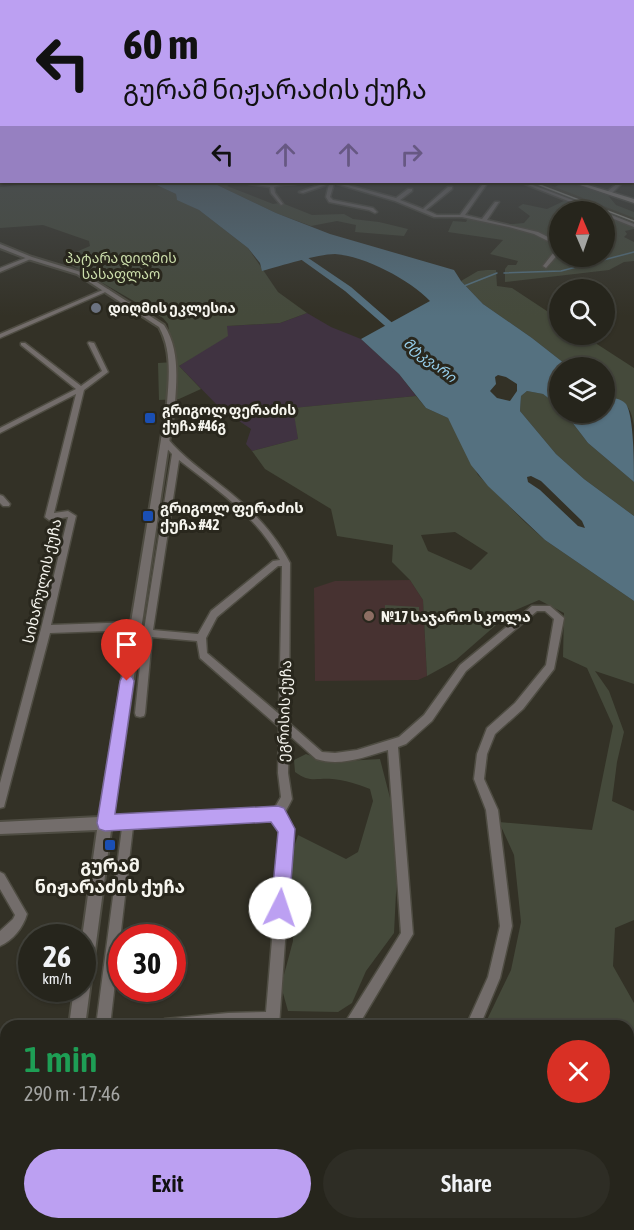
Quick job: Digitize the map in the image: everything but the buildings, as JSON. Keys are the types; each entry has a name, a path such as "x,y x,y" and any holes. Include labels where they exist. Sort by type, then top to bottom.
{"street":[{"path":"335,201 371,209 375,212"},
{"path":"402,201 436,216 462,216 484,220 526,230 556,243 557,252 546,266"},
{"path":"424,210 434,201"},
{"path":"462,216 473,201"},
{"path":"484,220 497,203"},
{"path":"615,217 634,225"},
{"path":"0,246 79,273 162,326 168,333 170,345 171,396 91,924"},
{"path":"0,270 30,258"},
{"path":"1,334 107,290"},
{"path":"0,431 81,389 105,372 91,343"},
{"path":"23,344 81,389"},
{"name":"სიხარულის ქუჩა","path":"0,803 46,629 72,516 68,514 49,518 81,389"},
{"name":"ეგრისის ქუჩა","path":"164,440 176,454 264,528 280,547 286,563 283,773 287,799 281,805 278,814"},
{"path":"140,713 148,633 176,454"},
{"path":"286,563 276,563 214,614 201,639 203,655 320,756 335,758 357,755 393,746 418,728 464,668 536,608 547,608 559,618 551,666 519,706 491,731 482,754 479,779 492,810 506,926 494,978 476,1020"},
{"path":"46,629 135,630 201,639"},
{"path":"354,1020 407,934 393,746"},
{"path":"0,828 278,814 280,822 287,829 272,1020"},
{"path":"105,1020 128,821"},
{"path":"0,879 21,914 18,923 0,940"},
{"path":"78,1020 80,1002"}],"shaded area":[{"path":"615,210 634,218 634,223 615,215"},
{"path":"307,313 331,327 361,339 399,374 416,396 294,408 298,439 252,451 246,444 251,429 221,409 179,366 197,354 227,326 280,323"},
{"name":"№17 საჯარო სკოლა","path":"410,580 423,600 427,676 418,680 315,681 314,588 335,581"}],"green space":[{"name":"პატარა დიღმის სასაფლაო","path":"0,201 182,201 199,210 248,248 278,292 307,313 280,323 227,326 228,336 179,366 201,389 179,399 159,400 158,363 174,362 168,324 163,318 68,263 69,255 90,246 89,241 43,225 0,228"},
{"path":"252,201 273,204 280,201 312,215 344,214 353,219 408,229 404,236 355,232 356,225 337,221 311,226"},
{"path":"523,204 549,208 549,267 615,267 609,270 505,282 505,269 508,265 516,265 518,261 490,254 503,240 448,232 453,221 466,222 468,218 502,225 524,223 530,216 518,207"},
{"path":"615,204 616,205 634,212 634,218 615,211"},
{"path":"615,218 634,227 634,229 625,231 627,234 624,237 634,242 634,261 624,262 615,267"},
{"path":"496,270 497,286 512,288 549,312 549,345 598,345 634,368 634,426 631,412 626,405 615,399 615,357 556,357 483,304 461,281 478,271"},
{"path":"527,391 543,394 549,398 549,423 573,423 588,443 634,482 634,516 584,479 556,454 520,411 521,396"},
{"path":"416,396 426,408 448,418 478,475 526,523 545,540 634,601 634,684 595,671 609,691 624,732 612,801 634,811 634,920 615,928 613,966 634,1003 634,1020 487,1020 511,970 521,922 514,855 499,822 592,830 613,726 587,668 563,657 564,613 539,600 511,612 456,660 427,676 423,600 410,580 392,562 393,545 337,536 331,509 265,469 252,451 298,439 293,408","holes":["455,532 488,553 471,570 428,551 421,535"]},
{"path":"385,605 419,607 420,624 385,622"},
{"path":"306,754 328,762 380,759 399,833 394,933 366,971 352,1003 338,1012 288,1011 281,986 293,941 289,862 298,835 346,859 358,852 373,801 370,789 365,787 337,780 309,779 295,772 294,760"}],"water":[{"path":"180,201 252,201 330,234 454,270 461,281 483,304 556,357 549,357 549,398 543,394 527,391 521,396 520,411 556,454 584,479 634,516 634,601 545,540 488,486 471,465 448,418 426,408 399,374 361,339 430,301 399,277 360,259 335,254 309,258 262,271 260,263 248,248 199,210","holes":["498,375 517,384 517,391 510,401 497,398 490,391 496,384 495,377","531,476 541,481 582,521 585,528 578,526 540,490 528,482 527,477"]},
{"path":"615,398 624,402 631,419 634,482 588,443 573,423 615,423"}],"waterway":[{"name":"მტკვარი","path":"295,251 348,289 402,336"},
{"path":"504,273 561,271 634,252"},
{"path":"464,286 497,273"}],"railway":[{"path":"583,201 634,221"}],"place":[{"name":"დიღმის ეკლესია","path":"96,308"},
{"name":"გრიგოლ ფერაძის ქუჩა #46გ","path":"150,418"},
{"name":"გრიგოლ ფერაძის ქუჩა #42","path":"148,516"},
{"name":"№17 საჯარო სკოლა","path":"369,616"},
{"name":"გურამ ნიჟარაძის ქუჩა","path":"110,845"}],"route":[{"path":"127,681 105,823 278,814 280,822 287,829 280,908"}]}
